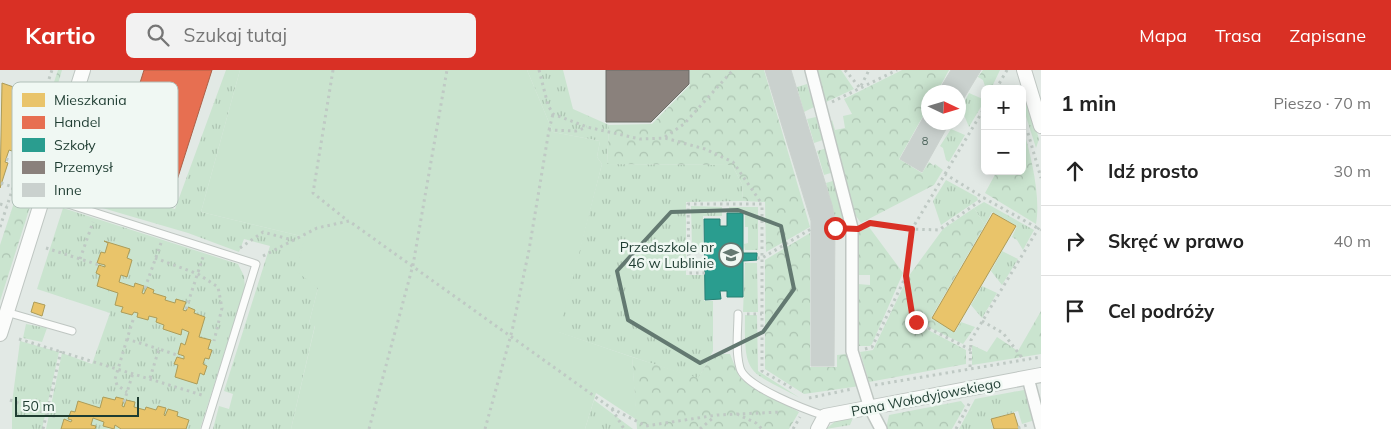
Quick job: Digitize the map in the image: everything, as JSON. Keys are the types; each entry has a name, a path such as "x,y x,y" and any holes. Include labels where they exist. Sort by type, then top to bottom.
{"street":[{"path":"79,82 83,70"},
{"path":"811,70 852,228 852,351 865,386 870,408 881,429"},
{"path":"1024,70 1041,126"},
{"path":"0,334 39,208"},
{"path":"1034,376 1041,427"},
{"name":"Pana Wołodyjowskiego","path":"825,416 1034,376"},
{"path":"818,429 825,416"}],"lane":[{"path":"84,208 256,264 205,429"},
{"path":"6,312 72,331"},
{"path":"738,314 740,370 748,378 794,406 825,416"}],"path":[{"path":"48,82 52,70"},
{"path":"333,70 313,193 349,221 510,334 611,408 646,426 716,415 784,412 808,398 865,386 1041,357"},
{"path":"369,429 413,265 447,70"},
{"path":"485,429 530,250 550,130 552,114 539,70"},
{"path":"665,138 684,124 733,70"},
{"path":"845,70 860,88"},
{"path":"860,88 869,70"},
{"path":"821,107 897,70"},
{"path":"998,85 1007,70"},
{"path":"552,114 587,127 640,138 665,138 688,143 733,162 762,204 760,258 762,371 808,398"},
{"path":"970,350 913,320 906,276 912,229 981,114"},
{"path":"550,130 576,131 587,127"},
{"path":"1026,127 1041,178"},
{"path":"6,159 12,161"},
{"path":"945,174 1040,230"},
{"path":"0,227 12,190"},
{"path":"852,228 858,229 870,223 912,229 939,230 984,198"},
{"path":"0,204 7,206"},
{"path":"705,273 689,273 688,204 762,204"},
{"path":"80,259 98,208"},
{"path":"256,264 266,253 317,228 349,221"},
{"path":"970,368 971,340 1040,230 1041,224"},
{"path":"760,258 811,229"},
{"path":"230,256 263,232 293,240"},
{"path":"146,288 165,234"},
{"path":"46,248 102,266"},
{"path":"186,309 206,248"},
{"path":"688,251 704,251"},
{"path":"156,258 198,274 218,287 222,308 214,341"},
{"path":"852,351 872,347 906,276"},
{"path":"127,392 117,385 118,368 133,320"},
{"path":"982,322 1003,333 1034,376"},
{"path":"18,339 215,399"},
{"path":"127,340 180,356"},
{"path":"150,378 159,349"},
{"path":"44,429 61,351"},
{"path":"124,402 134,373"},
{"path":"10,400 56,417"},
{"path":"611,408 624,429"},
{"path":"737,413 756,423 762,429"},
{"path":"700,429 704,423 716,415"}],"highlighted area":[{"path":"738,210 781,226 794,289 763,332 700,363 628,320 617,271 671,212"}],"green space":[{"path":"58,70 62,70 59,82 54,82"},
{"path":"226,70 240,70 201,212 305,237 318,288 309,323 315,325 291,429 213,429 219,406 229,409 233,394 224,391 270,246 244,239 239,252 188,233 102,208 175,209 178,208 178,201"},
{"path":"240,70 527,70 553,132 600,141 597,157 602,164 559,332 632,357 637,420 596,393 585,429 291,429 315,326 309,323 318,288 296,271 305,237 201,212"},
{"path":"527,70 563,70 573,109 609,125 607,164 732,165 742,184 743,201 686,202 686,275 704,275 704,301 713,301 713,351 698,379 558,332 602,164 597,157 600,141 553,132"},
{"path":"690,70 764,70 810,227 766,252 765,202 743,201 742,184 732,165 607,164 609,125 652,124 690,85"},
{"path":"814,70 841,70 854,89 824,103"},
{"path":"902,70 949,70 941,85 921,85 921,120 899,159 922,173 929,162 943,170 934,185 861,223 856,216 830,123 832,120 835,130 845,128 843,116 852,114 844,99"},
{"path":"983,70 1000,70 993,85 985,85 983,80 978,77"},
{"path":"807,84 814,107 804,112 797,87"},
{"path":"969,93 981,98 981,107 969,127 966,120 966,99"},
{"path":"1026,104 1029,106 1039,139 1036,148 1026,116"},
{"path":"816,117 823,140 814,143 807,119"},
{"path":"950,130 965,135 949,162 946,160 943,148 940,146"},
{"path":"1026,140 1036,189 1036,224 985,193 995,175 1026,175"},
{"path":"827,148 834,172 824,175 817,151"},
{"path":"836,180 847,221 836,221 826,183"},
{"path":"946,180 977,197 978,200 941,225 933,201"},
{"path":"984,202 1034,230 1023,250 1017,240 1012,237 1017,226 992,212 985,225 974,208"},
{"path":"691,206 722,207 722,216 703,216 703,249 692,248"},
{"path":"729,207 758,207 758,250 745,250 744,244 748,243 748,227 745,227 745,213 729,212"},
{"path":"12,208 30,208 0,301 0,245"},
{"path":"63,208 238,264 244,276 245,288 200,429 46,429 62,353 92,364 110,313 37,289"},
{"path":"974,208 985,225 931,318 955,332 961,322 975,327 963,344 916,321 908,277 943,229"},
{"path":"869,227 903,273 872,344 870,346 858,346 857,287 858,284 870,285 870,275 857,275 857,233"},
{"path":"810,233 810,367 837,367 837,355 847,354 860,386 804,394 765,369 765,260"},
{"path":"1002,251 1018,259 1002,285 991,271"},
{"path":"745,263 757,263 758,312 743,312"},
{"path":"905,283 913,322 966,350 966,364 869,382 860,352 873,350"},
{"path":"982,286 997,293 982,318 971,305"},
{"path":"1041,311 1041,354 972,365 972,345 987,352 997,337 1018,351"},
{"path":"745,315 757,315 758,371 800,398 769,382 753,370 748,362 746,351"},
{"path":"26,324 47,328 42,342 23,338"},
{"path":"20,341 59,352 42,429 12,429 12,403"},
{"path":"715,354 730,354 739,376 744,381 799,412 789,429 637,429 632,357 698,378 710,358"},
{"path":"1024,390 1035,420 1022,424 1018,411 990,419 993,429 959,429 975,399"},
{"path":"594,400 633,429 585,429"},
{"path":"961,401 965,406 952,429 886,429 889,415"},
{"path":"851,416 853,418 850,425 826,429 838,419"}],"building: Mieszkania":[{"path":"2,83 12,86 12,151 9,150 5,162 8,163 0,188"},
{"path":"993,213 1016,226 954,332 932,318"},
{"path":"104,241 130,249 127,258 132,260 127,277 121,275 119,282 134,287 135,283 144,286 142,293 144,294 147,287 154,290 153,293 166,297 165,300 175,303 176,299 186,302 183,310 186,311 188,307 195,310 194,313 205,317 199,337 211,340 208,349 212,350 209,359 205,358 203,364 207,366 204,375 200,373 197,384 175,377 178,365 174,364 177,357 184,359 184,356 178,354 181,343 185,345 189,332 182,329 181,335 163,329 164,325 156,322 157,318 149,316 148,320 137,317 138,313 134,312 132,315 121,312 123,307 115,305 118,293 97,286 100,275 96,273 99,265 105,267 105,265 97,263 101,252 105,253 108,243"},
{"path":"34,302 45,305 42,316 31,312"},
{"path":"103,397 115,400 116,397 124,399 122,406 124,407 126,400 135,402 134,407 145,410 146,407 156,410 158,406 166,408 165,416 168,409 178,412 177,416 189,420 186,429 121,429 115,425 114,429 103,426 104,422 93,418 91,425 96,426 95,429 61,429 64,419 71,422 72,420 68,419 71,411 75,412 78,401 100,408"},
{"path":"1014,413 1019,429 994,429 991,419"}],"building: Handel":[{"path":"144,70 212,70 178,177 178,82 140,82"}],"building: Szkoły":[{"name":"Przedszkole nr 46 w Lublinie","path":"727,213 743,213 743,253 757,253 757,260 743,261 743,297 727,297 727,291 720,291 721,299 705,300 704,219 720,219 720,226 727,226"}],"building: Przemysł":[{"path":"606,70 689,70 689,84 651,122 606,122"}],"building: Inne":[{"path":"765,70 791,70 832,205 835,220 834,366 811,366 811,221"},
{"path":"951,70 981,70 966,95 966,85 942,85"},
{"path":"921,122 921,130 946,130 922,172 900,159"}],"place":[{"name":"Przedszkole nr 46 w Lublinie","path":"731,255"}],"route":[{"path":"835,228 858,229 870,223 912,229 906,276 913,320 916,322"}]}
